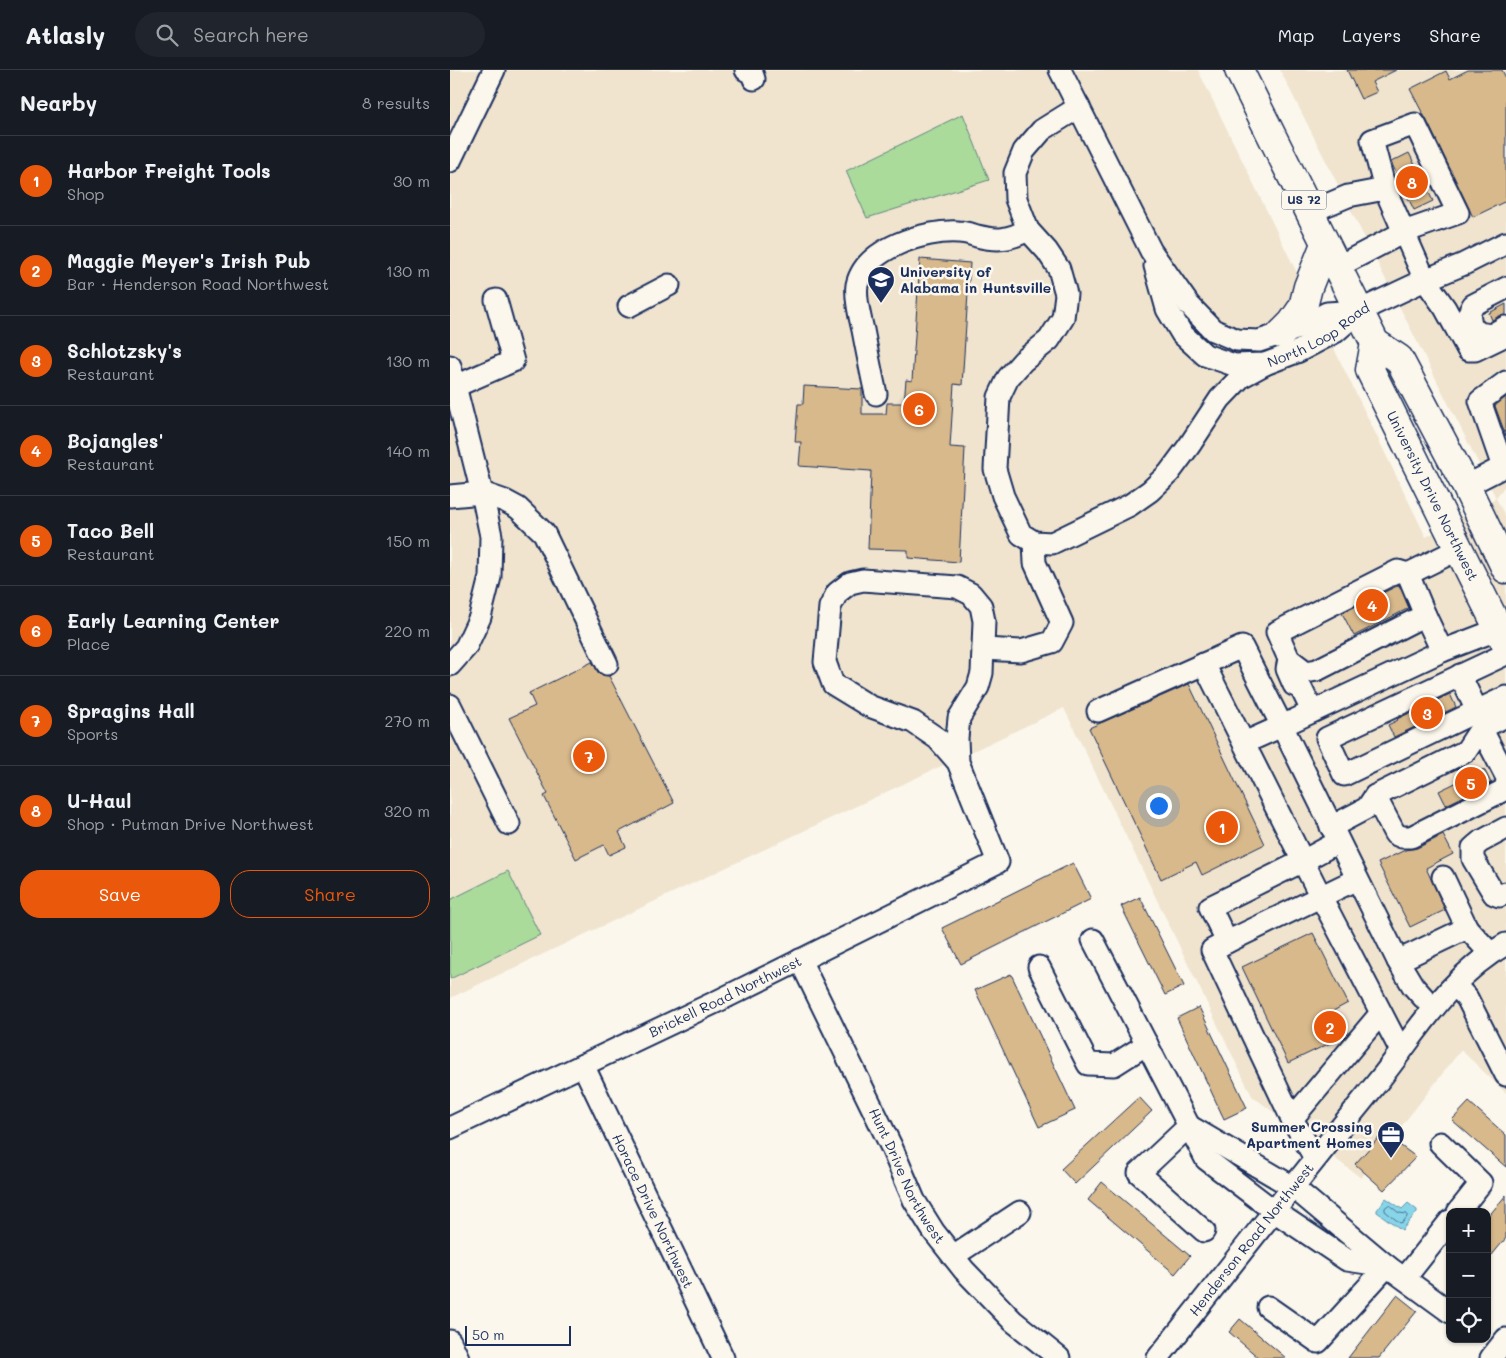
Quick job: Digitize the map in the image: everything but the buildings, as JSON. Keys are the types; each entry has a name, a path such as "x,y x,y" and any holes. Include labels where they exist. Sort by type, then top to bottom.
{"highway":[{"name":"US 72","path":"1242,74 1375,344"},
{"path":"1281,334 1292,323 1303,307 1308,287 1331,255"},
{"path":"1375,344 1399,359 1466,486 1506,569"},
{"name":"University Drive Northwest","path":"1375,344 1370,370 1475,581 1505,632"}],"street":[{"path":"450,161 494,70"},
{"name":"North Loop Road","path":"1060,70 1151,251 1189,305 1213,330 1236,340 1259,341 1302,327 1327,313 1359,311"},
{"path":"1079,107 1042,130 1024,151 1015,173 1016,199 1028,230 1059,269 1066,294 1063,318 1049,340 1023,361 1008,378 999,397 995,469 1003,496 1021,534 1034,542 1052,543 1130,505 1150,491 1169,473 1220,399 1241,377 1264,364"},
{"path":"1331,255 1404,232 1458,213 1416,124 1372,140 1385,189 1404,232 1425,280 1445,308 1468,350 1475,350 1506,335"},
{"path":"1310,212 1348,196 1385,189"},
{"path":"876,394 858,308 857,285 866,267 886,249 906,240 938,233 958,232 992,239 1012,238 1028,230"},
{"path":"1359,311 1505,246"},
{"name":"North Loop Road","path":"1151,251 1167,308 1182,334 1205,355 1234,365 1264,364 1298,351 1335,332 1359,311"},
{"path":"1445,308 1506,277"},
{"path":"629,306 669,285"},
{"path":"1506,288 1474,305 1469,313 1471,325 1478,333 1491,335 1506,327"},
{"path":"456,386 512,361 496,300"},
{"path":"450,366 491,536 490,577 480,617 466,647 450,665"},
{"path":"1466,486 1503,467 1480,401 1506,382"},
{"path":"450,496 482,493 505,501 518,508 544,533 607,664"},
{"path":"983,650 1021,651 1052,642 1062,623 1035,563 1034,542"},
{"path":"1312,711 1304,680 1289,660 1277,632 1398,571 1408,574 1459,549"},
{"path":"1408,574 1442,651"},
{"path":"863,580 957,587 971,594 980,606 984,621 982,673 978,687 960,718 956,738 958,762 938,739 913,722 869,706 833,684 825,662 830,607 837,593 850,583 863,580"},
{"path":"1304,680 1317,670 1425,615"},
{"path":"1244,743 1442,651 1505,632"},
{"path":"1505,632 1460,675 1327,738 1344,775 1479,719 1506,716"},
{"path":"1098,711 1242,646 1398,961 1413,986 1433,1008"},
{"path":"1204,664 1401,1051"},
{"path":"1460,675 1506,776"},
{"path":"1227,942 1210,907 1303,861 1367,808 1374,796 1466,751 1479,719 1506,696"},
{"path":"450,705 509,824"},
{"name":"Brickell Road Northwest","path":"450,1128 720,1000 998,862 958,762"},
{"path":"1374,796 1395,834 1402,838 1411,837 1504,790 1506,785"},
{"path":"1506,828 1480,842 1473,848 1473,858 1494,894 1500,896 1506,893"},
{"path":"1506,837 1487,850 1485,859 1490,871 1496,878 1502,882 1506,880"},
{"path":"1443,877 1467,928 1498,949"},
{"path":"1315,1158 1292,1119 1212,950 1356,879"},
{"path":"1398,961 1467,928"},
{"path":"1093,940 1206,1160 1274,1211 1348,1260 1396,1272"},
{"name":"Henderson Road Northwest","path":"1158,1358 1401,1051 1443,995 1498,949"},
{"name":"Hunt Drive Northwest","path":"800,960 891,1146 914,1200 934,1232 964,1270 1013,1321 1059,1358"},
{"path":"1039,966 1088,1064 1114,1065 1147,1044"},
{"path":"1455,985 1467,998 1506,1075"},
{"path":"1292,1119 1381,1014"},
{"name":"Horace Drive Northwest","path":"584,1065 723,1358"},
{"path":"1189,1126 1293,1187 1396,1272 1446,1309"},
{"path":"1189,1126 1139,1173 1204,1231"},
{"path":"1440,1143 1480,1183 1461,1208"},
{"path":"953,1256 1020,1212"},
{"path":"1268,1307 1318,1342 1446,1226"},
{"path":"450,1341 458,1358"}],"shaded area":[{"name":"University of Alabama in Huntsville","path":"450,70 1198,70 1426,537 1496,498 1506,518 1506,1093 1461,1050 1361,1178 1252,1096 1064,708 450,998"},
{"path":"1280,70 1506,70 1506,484 1496,498"}],"green space":[{"path":"963,114 989,180 867,218 846,171"},
{"path":"508,871 540,935 450,979 450,900"}],"water":[{"path":"1386,1198 1402,1209 1408,1203 1417,1210 1402,1230 1377,1212"}],"place":[{"name":"U-Haul","path":"1412,182"},
{"name":"University of Alabama in Huntsville","path":"881,304"},
{"name":"Early Learning Center","path":"919,409"},
{"name":"Bojangles'","path":"1372,605"},
{"name":"Schlotzsky's","path":"1427,713"},
{"name":"Spragins Hall","path":"589,756"},
{"name":"Taco Bell","path":"1471,783"},
{"name":"Harbor Freight Tools","path":"1222,827"},
{"name":"Maggie Meyer's Irish Pub","path":"1330,1027"},
{"name":"Summer Crossing Apartment Homes","path":"1391,1159"}]}
